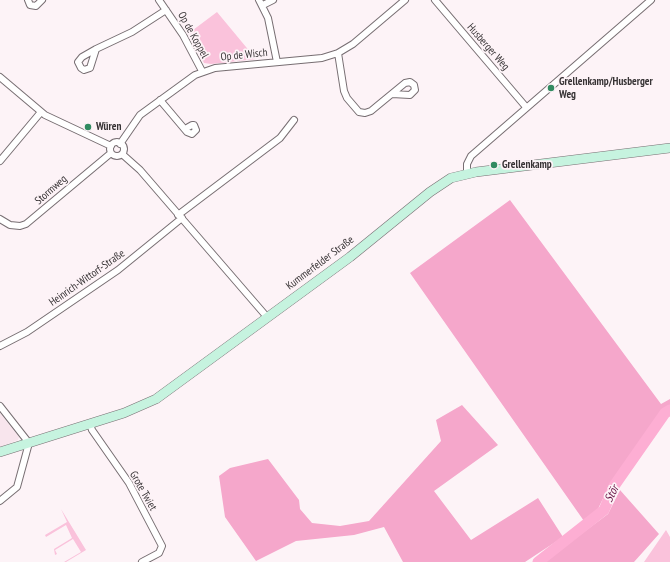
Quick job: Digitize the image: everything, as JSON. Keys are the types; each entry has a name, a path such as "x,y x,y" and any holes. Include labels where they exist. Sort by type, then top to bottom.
{"street":[{"path":"28,0 30,5 36,6 42,0"},
{"name":"Op de Koppel","path":"159,0 183,35 202,71"},
{"path":"274,0 261,3 268,18 277,62"},
{"name":"Op de Wisch","path":"120,144 136,120 189,78 202,71 215,68 322,58 338,53 353,44 405,0"},
{"name":"Husberger Weg","path":"434,0 526,107"},
{"path":"467,173 467,164 471,156 651,0"},
{"name":"Op de Koppel","path":"96,49 137,29 166,10"},
{"path":"338,53 344,91 347,98 359,112 365,113 371,111 392,94"},
{"path":"0,77 41,112 111,150 117,156 122,154"},
{"path":"160,100 185,129"},
{"path":"0,161 41,112"},
{"name":"Heinrich-Wittorf-Straße","path":"0,346 27,332 118,270 180,216 280,138 294,120"},
{"path":"111,150 114,143 120,144 124,148 122,154"},
{"name":"Kummerfelder Straße","path":"0,452 135,409 156,398 350,257 440,184 467,173 670,148"},
{"name":"Stormweg","path":"0,219 10,225 20,226 26,224 111,150"},
{"path":"122,154 136,165 267,317"},
{"path":"0,406 29,443 17,487 0,501"},
{"name":"Grote Twiet","path":"90,424 92,430 129,483 162,546 159,554 142,562"}],"shaded area":[{"path":"217,12 256,59 211,64 204,63 189,33"},
{"path":"510,200 661,404 670,399 670,406 665,410 609,486 597,511 584,521 410,273"},
{"path":"462,405 498,445 434,491 471,540 538,498 563,537 525,562 403,562 384,527 354,535 296,541 256,561 225,517 219,476 230,468 268,459 299,500 300,509 312,523 340,526 369,521 441,441 436,420"},
{"path":"0,413 19,437 18,440 0,447"},
{"path":"620,490 659,534 634,562 544,562 608,514"},
{"path":"61,509 86,550 66,562 64,562 81,552 73,539 55,550 57,554 55,555 54,549 72,538 66,525 46,537 45,535 67,522"},
{"path":"666,530 670,537 670,562 644,562"}],"waterway":[{"name":"Stör","path":"538,562 604,510 614,486 665,413 670,410"}],"place":[{"name":"Grellenkamp/Husberger Weg","path":"551,88"},
{"name":"Würen","path":"88,127"},
{"name":"Grellenkamp","path":"494,165"}]}
